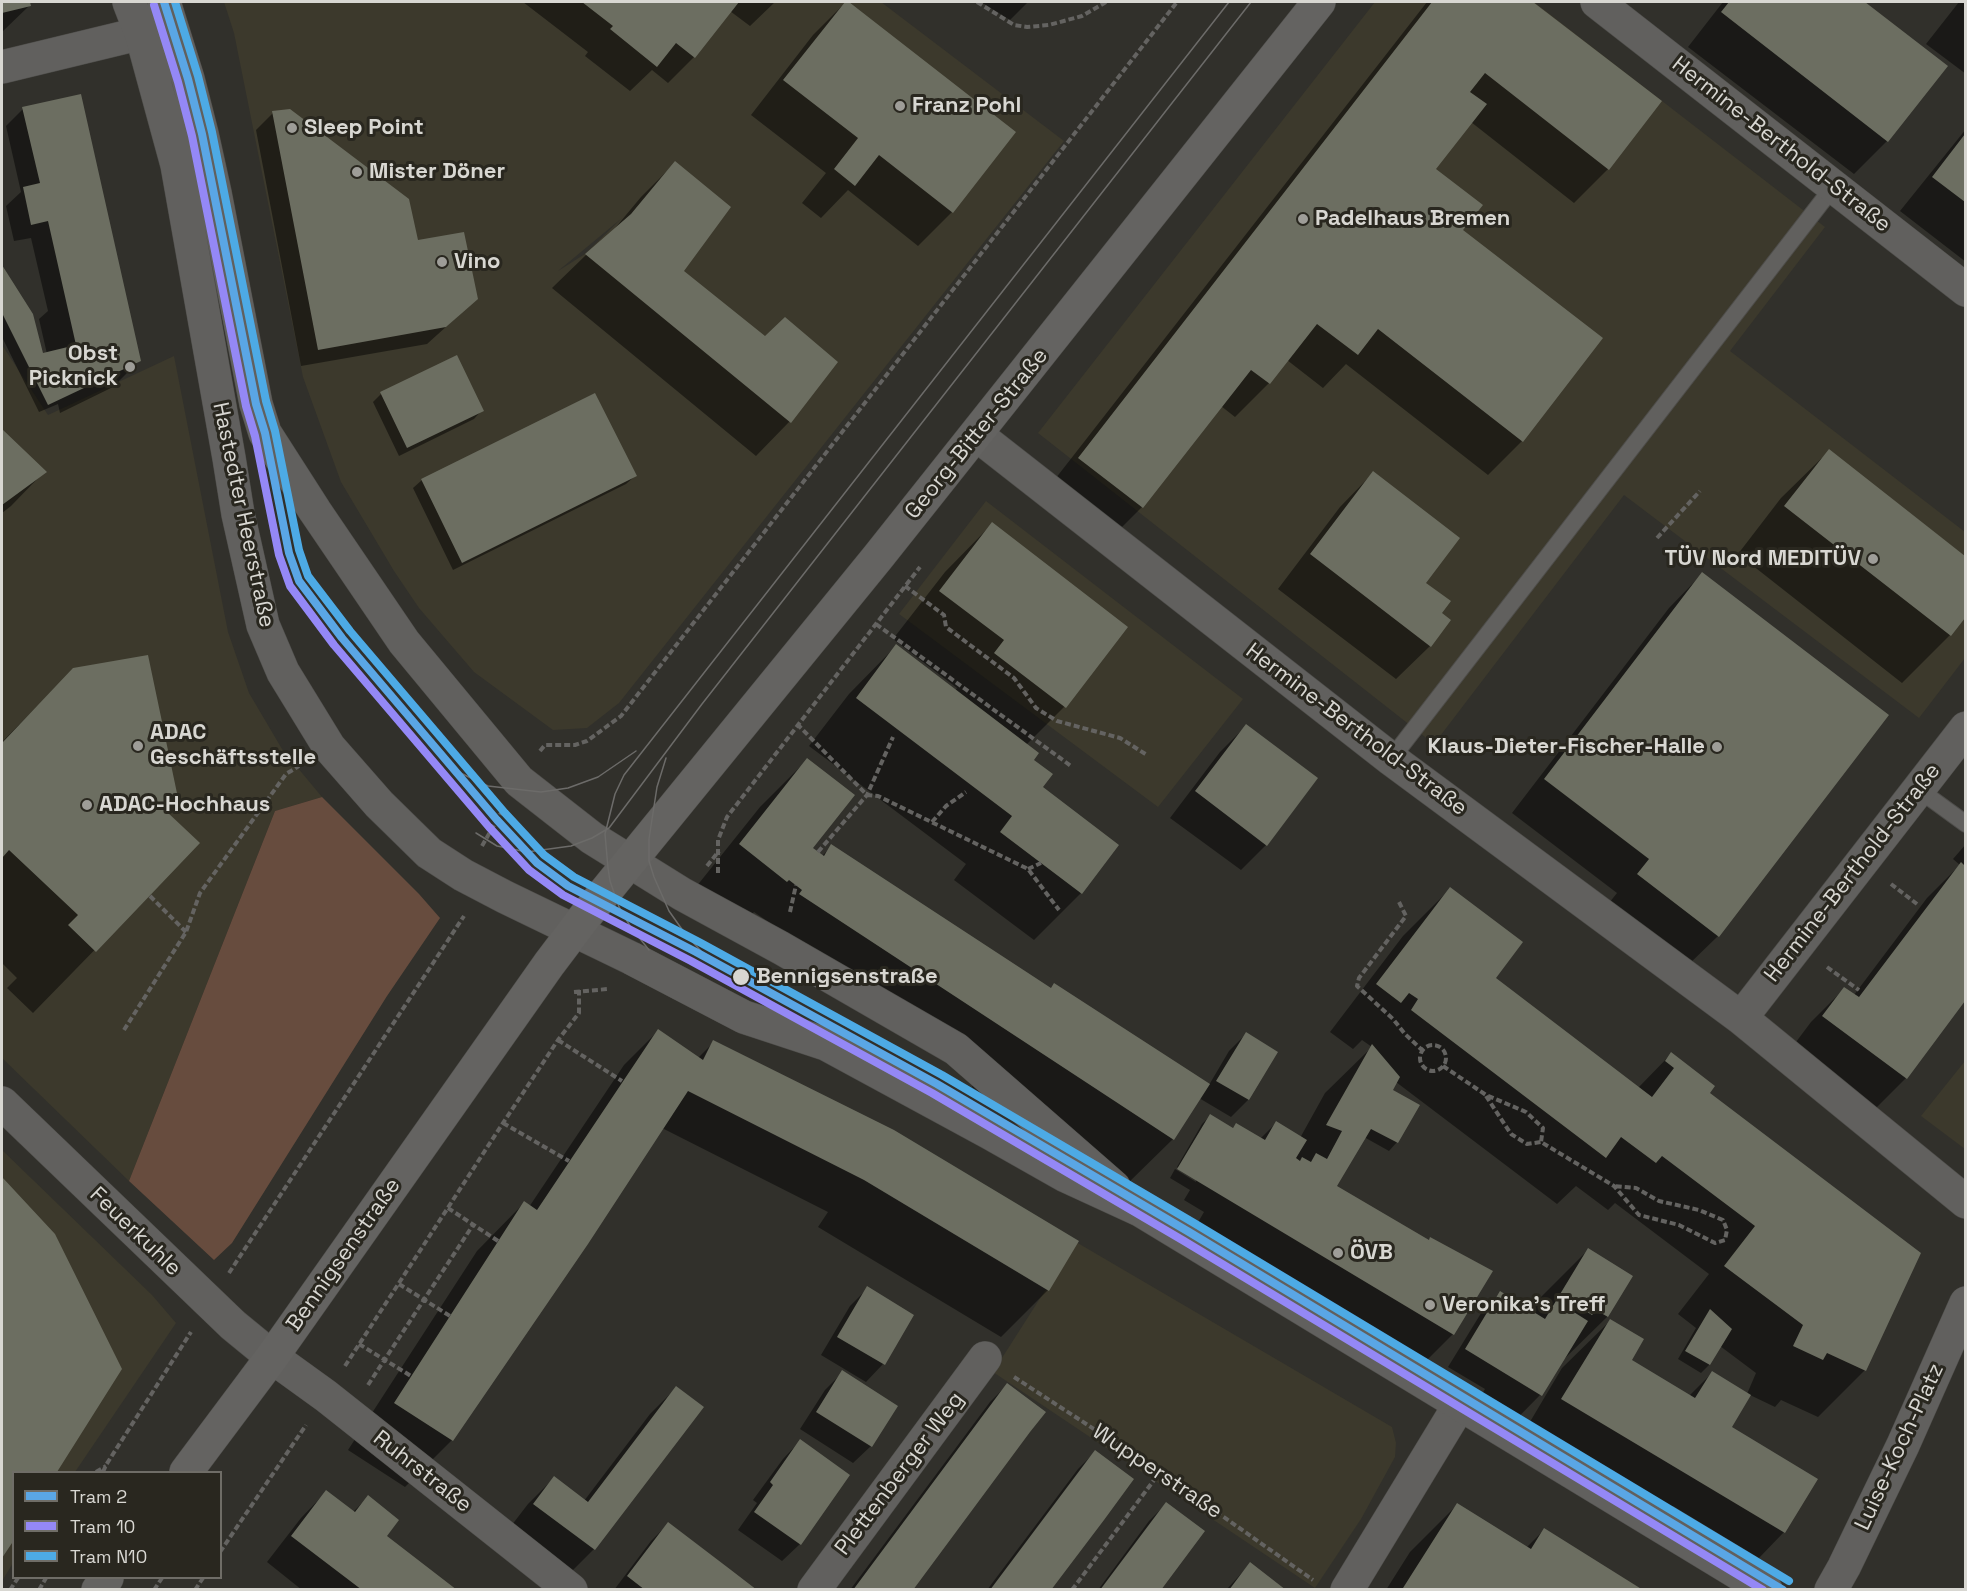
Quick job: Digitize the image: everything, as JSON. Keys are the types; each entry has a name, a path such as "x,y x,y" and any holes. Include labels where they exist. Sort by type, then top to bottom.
{"main road":[{"name":"Georg-Bitter-Straße","path":"629,863 844,600 1319,2"},
{"name":"Bennigsenstraße","path":"187,1471 272,1357 549,964 629,863"}],"street":[{"name":"Hastedter Heerstraße","path":"129,2 159,20 205,146 256,404 266,433 315,511 404,642 519,781 592,838 629,863 956,1049 1140,1210"},
{"name":"Hermine-Berthold-Straße","path":"1596,2 1965,290"},
{"name":"Hastedter Heerstraße","path":"159,20 177,165 238,514 263,625 283,672 328,747 379,804 429,853 463,875 744,1017 826,1044 1064,1176 1140,1210"},
{"path":"2,67 159,20"},
{"name":"Hermine-Berthold-Straße","path":"976,435 1391,759 1741,1018 1965,1202"},
{"name":"Hermine-Berthold-Straße","path":"1741,1018 1965,728"},
{"name":"Feuerkuhle","path":"2,1103 209,1304 272,1357"},
{"path":"1140,1210 1766,1590"},
{"name":"Luise-Koch-Platz","path":"1831,1590 1844,1568 1903,1445 1965,1303"},
{"name":"Ruhrstraße","path":"272,1357 326,1396 571,1590"},
{"name":"Plettenberger Weg","path":"814,1590 985,1358"},
{"path":"1332,1586 1460,1404"}],"lane":[{"path":"1391,759 1834,186"},
{"path":"1918,789 1965,824"}],"path":[{"path":"977,2 1014,25 1027,27 1082,16 1106,2"},
{"path":"575,745 586,741 621,716 1177,2"},
{"path":"1657,538 1700,490"},
{"path":"905,586 944,615 946,627 1014,678 1036,708 1057,721 1120,738 1147,755"},
{"path":"844,600 1071,766"},
{"path":"763,698 797,724 867,795 878,796 1028,869 1059,910"},
{"path":"818,852 867,795 893,737"},
{"path":"124,1030 186,932 200,893 286,774 328,747"},
{"path":"932,822 946,806 966,792"},
{"path":"717,914 719,851"},
{"path":"1028,869 1041,863"},
{"path":"104,1471 209,1304 466,912 451,896 463,875"},
{"path":"150,896 186,932"},
{"path":"1399,902 1406,916 1359,978 1358,986 1422,1050"},
{"path":"222,1549 326,1396 558,1040 579,1013 579,990 609,989"},
{"path":"558,1040 622,1081"},
{"path":"1434,1045 1441,1047 1446,1060 1443,1066 1438,1070 1425,1069 1419,1056 1422,1050 1434,1045"},
{"path":"1443,1066 1486,1095 1526,1112 1543,1128 1541,1142"},
{"path":"1486,1095 1511,1134 1527,1144 1541,1142 1614,1186 1639,1215 1679,1225 1715,1243 1725,1240 1727,1230 1723,1221 1699,1210 1659,1201 1636,1188 1614,1186"},
{"path":"503,1123 569,1161"},
{"path":"448,1208 498,1241"},
{"path":"372,1379 473,1225"},
{"path":"399,1284 450,1316"},
{"path":"359,1344 411,1376"},
{"name":"Wupperstraße","path":"985,1358 1332,1586"},
{"path":"98,1471 106,1465"},
{"path":"1072,1590 1160,1472"}],"shaded area":[{"path":"224,2 881,2 1064,141 619,703 587,728 553,730 474,672 419,608 341,482 303,377 234,33","holes":["622,218 585,254 558,271"]},
{"path":"1375,2 1534,2 1825,227 1730,351 1965,532 1965,658 1919,718 1624,495 1434,744 1038,433"},
{"path":"2,345 48,415 174,356 228,632 249,693 282,749 322,797 275,811 129,1181 2,1058"},
{"path":"986,501 1243,699 1158,807 899,614"},
{"path":"322,797 440,918 387,996 232,1243 214,1260 129,1181 275,811"},
{"path":"1965,1061 1965,1149 1921,1116"},
{"path":"2,1150 152,1295 176,1323 76,1471 12,1471 12,1565 2,1581"},
{"path":"1076,1242 1392,1427 1396,1443 1395,1457 1361,1519 1315,1588 993,1372"}],"building":[{"path":"2,2 30,2 31,6 2,13"},
{"path":"582,2 739,2 695,58 676,43 657,67 610,29 613,26"},
{"name":"Franz Pohl","path":"845,2 849,2 1016,132 953,213 879,155 855,186 834,169 858,138 783,80"},
{"path":"1432,2 1533,2 1662,101 1609,170 1485,73 1470,92 1487,104 1436,169 1483,205 1463,230 1603,338 1523,442 1378,329 1358,355 1317,324 1270,384 1251,370 1143,508 1078,458"},
{"path":"1729,2 1865,2 1948,66 1888,142 1721,12"},
{"path":"81,94 141,361 48,405 2,313 2,265 33,314 43,353 76,345 48,221 31,225 23,187 40,183 22,107"},
{"path":"290,109 409,199 418,240 464,232 478,299 446,327 318,350 272,111"},
{"path":"1965,134 1965,202 1932,177"},
{"path":"675,161 731,207 684,271 765,336 785,317 838,362 791,423 585,254 631,214"},
{"path":"457,355 484,411 407,448 380,392"},
{"path":"595,393 637,476 462,563 421,479"},
{"path":"2,429 47,472 2,505"},
{"path":"1829,449 1965,556 1965,618 1951,636 1784,506"},
{"path":"1373,471 1460,538 1426,583 1451,601 1442,613 1451,620 1431,647 1310,554"},
{"path":"992,522 1128,627 1066,708 994,653 1004,640 939,591"},
{"name":"Klaus-Dieter-Fischer-Halle","path":"1702,572 1889,715 1719,937 1637,874 1649,859 1544,779"},
{"path":"896,644 1039,753 1034,760 1053,774 1043,787 1119,845 1082,894 1000,832 1012,816 856,698"},
{"name":"ADAC-Hochhaus","path":"148,655 178,798 166,811 200,843 96,952 68,925 78,915 9,850 2,858 2,743 73,668"},
{"path":"1246,724 1318,778 1267,846 1195,791"},
{"path":"807,758 855,795 813,848 824,856 831,844 1051,988 1054,983 1210,1084 1174,1140 799,894 802,890 789,880 787,882 739,844"},
{"path":"1961,862 1965,866 1965,1001 1907,1079 1822,1016 1844,987 1859,997"},
{"path":"1450,887 1523,942 1496,978 1652,1097 1674,1068 1665,1061 1671,1052 1715,1086 1710,1093 1921,1253 1866,1371 1827,1353 1823,1360 1793,1346 1803,1325 1724,1266 1755,1226 1662,1156 1656,1163 1621,1137 1606,1158 1411,1010 1418,999 1409,993 1401,1003 1376,984"},
{"path":"658,1029 703,1060 713,1040 894,1130 1079,1241 1049,1291 864,1180 688,1091 588,1244 453,1441 394,1403 524,1201 537,1210"},
{"path":"1246,1032 1278,1052 1249,1100 1216,1081"},
{"path":"1372,1044 1400,1077 1393,1090 1420,1105 1398,1143 1371,1129 1337,1186 1429,1240 1430,1237 1493,1271 1454,1335 1177,1169 1210,1114 1233,1128 1236,1123 1265,1140 1276,1121 1307,1140 1296,1158 1300,1161 1302,1157 1311,1162 1316,1153 1327,1159 1342,1131 1326,1125"},
{"path":"2,1177 55,1234 122,1369 58,1471 12,1471 12,1543 2,1558"},
{"path":"1588,1248 1633,1276 1608,1317 1596,1310 1592,1315 1573,1303 1569,1309 1588,1321 1542,1396 1465,1349 1500,1291 1545,1319"},
{"path":"867,1286 914,1315 885,1365 837,1337"},
{"path":"1710,1309 1732,1329 1710,1365 1685,1351"},
{"path":"1610,1319 1644,1339 1632,1360 1695,1398 1712,1371 1751,1395 1732,1427 1818,1479 1785,1533 1561,1399"},
{"path":"842,1370 898,1406 872,1447 816,1412"},
{"path":"1007,1383 1046,1412 913,1590 853,1590"},
{"path":"676,1386 704,1407 595,1550 533,1504 554,1476 588,1502"},
{"path":"800,1439 850,1475 801,1545 754,1512 773,1485 770,1482"},
{"path":"1095,1450 1134,1479 1104,1520 1051,1590 990,1590"},
{"path":"326,1490 355,1512 368,1495 399,1520 387,1536 457,1590 362,1590 291,1536"},
{"path":"1166,1502 1205,1531 1161,1590 1100,1590"},
{"path":"1457,1503 1531,1549 1544,1528 1643,1590 1493,1590 1489,1588 1488,1590 1406,1590 1403,1588"},
{"path":"668,1522 757,1590 645,1590 627,1576"},
{"path":"1250,1562 1286,1590 1229,1590"}],"tram line":[{"name":"2","path":"164,2 202,134 256,404 265,433 289,553 299,581 342,638 497,820 537,863 568,886 696,952 937,1084 1189,1232 1783,1590"},
{"name":"N10","path":"175,2 198,76 212,132 266,401 275,431 299,550 308,576 350,631 505,813 544,855 574,877 701,943 942,1075 1194,1223 1789,1581"},
{"path":"649,950 630,926 619,907 608,868 605,834 615,794 624,775 1229,2"},
{"path":"476,833 497,846 527,852 571,846 609,828 702,704 1251,2"},
{"name":"10","path":"154,5 192,136 246,406 255,436 279,555 290,586 334,645 489,827 529,870 563,895 691,961 932,1093 1184,1241 1763,1590"},
{"path":"454,770 488,786 541,792 568,788 598,777 636,751"},
{"path":"666,758 657,787 649,839 649,861 669,911 686,935 701,951 728,970"}],"place":[{"name":"Franz Pohl","path":"900,106"},
{"name":"Sleep Point","path":"292,128"},
{"name":"Mister Döner","path":"357,172"},
{"name":"Padelhaus Bremen","path":"1303,219"},
{"name":"Vino","path":"442,262"},
{"name":"Obst Picknick","path":"130,367"},
{"name":"TÜV Nord MEDITÜV","path":"1873,559"},
{"name":"ADAC Geschäftsstelle","path":"138,746"},
{"name":"Klaus-Dieter-Fischer-Halle","path":"1717,747"},
{"name":"ADAC-Hochhaus","path":"87,805"},
{"name":"Bennigsenstraße","path":"741,977"},
{"name":"ÖVB","path":"1338,1253"},
{"name":"Veronika's Treff","path":"1430,1305"}]}
